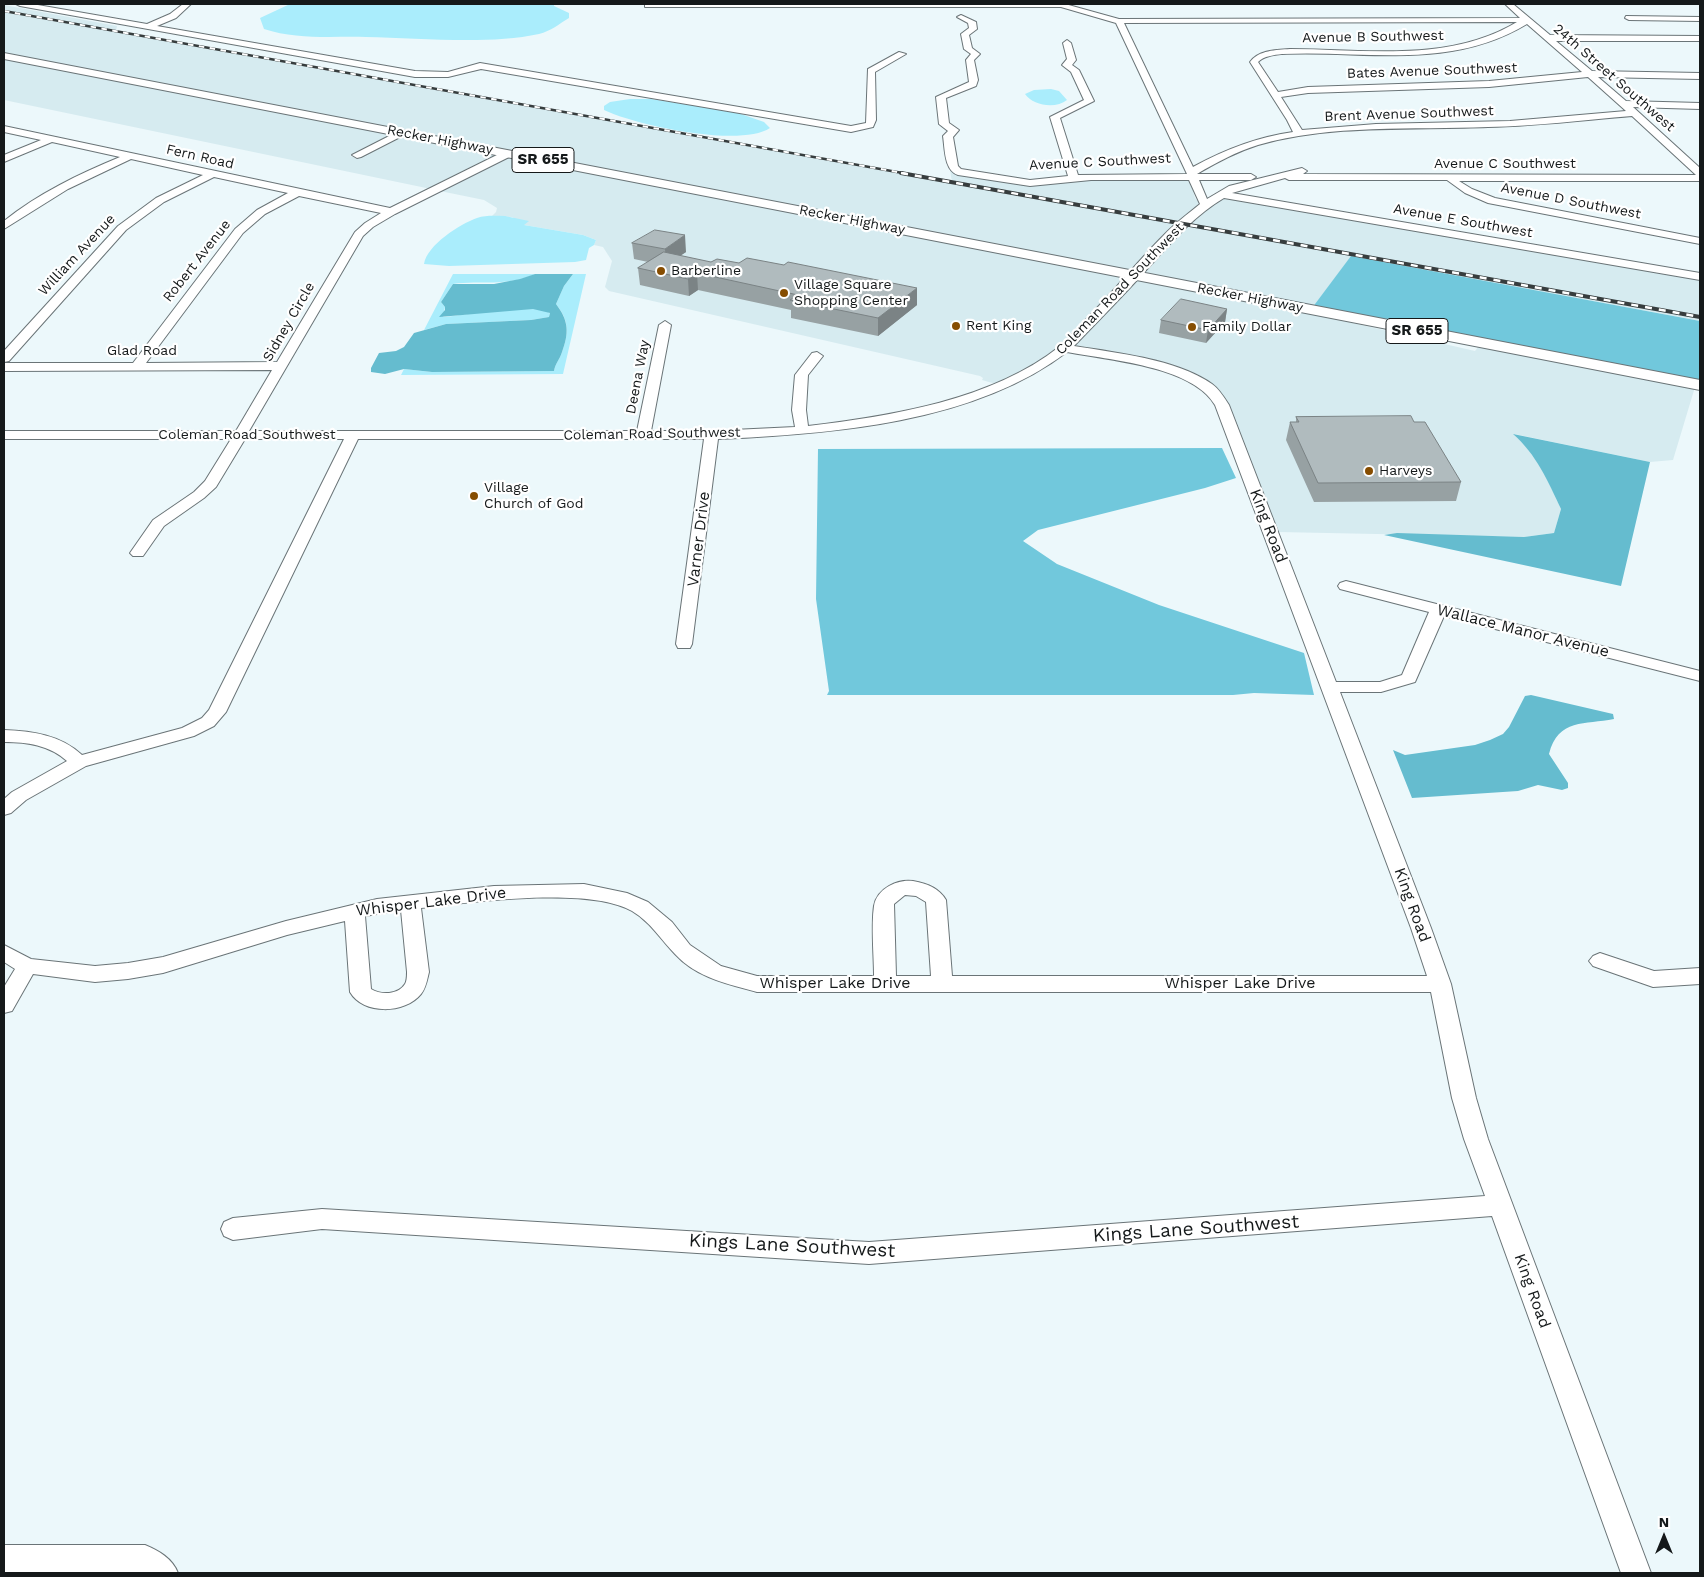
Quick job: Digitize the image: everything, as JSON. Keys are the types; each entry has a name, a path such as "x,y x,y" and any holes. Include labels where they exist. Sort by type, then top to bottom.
{"main road":[{"name":"Recker Highway","path":"4,56 1700,385"}],"street":[{"path":"20,4 415,74 447,76 459,74 480,66 851,129 870,125 872,120 871,71 902,54"},
{"path":"150,26 173,16 187,4"},
{"path":"648,5 1061,4 1119,21 1527,20"},
{"name":"24th Street Southwest","path":"1509,4 1591,74 1700,174"},
{"path":"953,167 948,136 954,130 944,124 941,97 972,84 974,80 970,60 976,54 968,49 965,34 973,29 972,22 962,17"},
{"path":"1629,18 1700,19"},
{"name":"Avenue B Southwest","path":"1275,95 1254,62 1258,57 1272,53 1438,51 1485,42 1517,27 1527,20"},
{"path":"1119,21 1186,165 1193,174 1201,198 1206,204"},
{"path":"1517,27 1538,28"},
{"path":"1549,38 1700,38"},
{"path":"1067,43 1072,60 1066,65 1075,70 1088,102 1055,117 1073,178"},
{"name":"Bates Avenue Southwest","path":"1275,95 1308,90 1489,84 1591,74 1700,76"},
{"path":"1275,95 1298,133"},
{"path":"1624,104 1700,106"},
{"name":"Brent Avenue Southwest","path":"1193,174 1224,154 1298,133 1368,128 1517,124 1634,113"},
{"name":"Fern Road","path":"4,129 391,212"},
{"path":"357,155 402,133"},
{"path":"4,158 52,139"},
{"name":"Sidney Circle","path":"138,553 158,523 207,489 359,234 368,224 509,154"},
{"path":"4,226 22,212 65,186 130,156"},
{"name":"Avenue C Southwest","path":"953,167 958,172 1030,184 1091,177 1302,171 1447,174 1700,174"},
{"path":"1274,178 1302,171"},
{"name":"William Avenue","path":"4,358 122,228 160,200 212,174"},
{"name":"Avenue C Southwest","path":"1193,174 1274,178 1447,174"},
{"name":"Avenue D Southwest","path":"1447,174 1456,184 1476,196 1508,206 1700,240"},
{"name":"Coleman Road Southwest","path":"4,435 712,435 802,430 873,421 966,398 999,387 1027,374 1065,348 1135,275 1167,238 1206,204 1220,194 1249,183 1274,178"},
{"name":"Robert Avenue","path":"137,366 239,231 261,212 298,192"},
{"name":"Avenue E Southwest","path":"1220,194 1700,277"},
{"name":"Deena Way","path":"643,435 665,325"},
{"name":"King Road","path":"1065,348 1186,375 1208,387 1216,396 1330,687 1440,984 1464,1098 1500,1205 1636,1573"},
{"path":"802,430 800,410 802,375 817,356"},
{"name":"Glad Road","path":"4,367 281,366"},
{"path":"4,809 19,796 79,762 188,732 208,722 216,712 353,435"},
{"name":"Varner Drive","path":"684,644 712,435"},
{"name":"Wallace Manor Avenue","path":"1346,586 1700,676"},
{"path":"1330,687 1381,687 1409,678 1438,610"},
{"path":"4,736 37,738 67,750 79,762"},
{"path":"885,984 884,904 891,893 907,888 924,890 936,900 942,984"},
{"name":"Whisper Lake Drive","path":"4,953 27,966 95,974 128,971 180,960 286,928 354,911 410,902 524,891 577,890 627,900 653,915 683,950 714,972 756,984 1440,984"},
{"path":"354,911 361,992 374,1000 394,1000 412,990 418,972 410,902"},
{"path":"1600,961 1653,978 1700,976"},
{"path":"4,1005 27,966"},
{"name":"Kings Lane Southwest","path":"233,1229 322,1219 869,1253 1500,1205"},
{"path":"4,1560 145,1560 163,1573"}],"shaded area":[{"path":"290,4 554,4 554,6 569,13 569,18 539,34 476,40 315,37 289,35 264,29 260,18"},
{"path":"4,5 117,26 116,31 952,183 950,169 954,173 1029,185 1092,179 1190,179 1195,198 1200,203 1162,236 1131,272 4,54"},
{"path":"4,58 394,134 350,156 357,158 402,135 502,154 431,189 4,100"},
{"path":"1051,89 1059,91 1067,100 1057,105 1045,105 1033,101 1025,94 1034,90"},
{"path":"630,99 651,99 690,105 718,103 730,105 741,114 764,122 770,128 756,134 736,136 712,135 662,128 604,110 604,106 610,102"},
{"path":"510,156 1127,276 1059,346 1036,364 996,384 982,380 983,378 980,376 609,291 605,287 612,261 603,247 594,245 596,240 583,235 524,225 512,217 492,216 497,208 484,200 440,191"},
{"path":"1223,197 1700,279 1700,321 1351,257 1312,308 1142,274 1188,225"},
{"path":"505,216 529,221 524,225 583,235 596,240 594,245 589,248 586,260 575,262 449,266 424,264 431,250 445,236 462,225 480,217"},
{"path":"1351,256 1700,321 1700,382 1312,308"},
{"path":"453,274 535,274 504,282 453,284 441,302 445,307 443,317 527,308 550,313 549,317 531,320 446,324 424,330"},
{"path":"535,274 573,274 564,286 556,304 563,316 567,333 554,371 432,372 404,369 385,374 371,372 371,368 379,353 396,351 404,347 414,333 446,324 531,320 549,317 550,313 533,309 439,317 445,310 441,302 453,284 494,284"},
{"path":"573,274 586,274 563,374 401,375 404,369 432,372 554,371 567,333 565,321 556,304 564,286"},
{"path":"1138,278 1309,313 1475,351 1479,346 1695,387 1673,460 1650,462 1514,434 1525,445 1544,472 1561,509 1554,533 1524,537 1278,532 1228,405 1223,395 1214,386 1191,373 1074,346"},
{"path":"1513,434 1650,462 1621,586 1384,535 1397,533 1524,537 1554,533 1561,509 1535,459"},
{"path":"1222,448 1236,478 1205,488 1038,530 1023,541 1057,564 1159,605 1304,653 1314,695 1254,693 1233,695 827,695 829,691 816,599 818,449"},
{"path":"1531,695 1613,714 1614,719 1574,725 1559,734 1553,742 1549,754 1568,783 1568,788 1562,790 1538,785 1518,791 1412,798 1393,750 1405,755 1475,745 1490,740 1503,734 1509,727 1525,696"}],"building":[{"path":"655,230 685,235 665,249 632,243"},
{"path":"664,252 711,262 717,259 739,263 747,258 784,265 788,262 917,288 878,318 790,300 798,295 697,273 688,279 638,268"},
{"path":"1181,299 1227,309 1208,330 1161,320"},
{"name":"Harveys","path":"1411,416 1414,422 1425,422 1461,482 1318,483 1290,422 1299,422 1296,417"}],"railway":[{"path":"4,11 908,174"},
{"path":"901,173 1700,317"}],"place":[{"name":"Barberline","path":"661,271"},
{"name":"Village Square Shopping Center","path":"784,293"},
{"name":"Rent King","path":"956,326"},
{"name":"Family Dollar","path":"1192,327"},
{"name":"Harveys","path":"1369,471"},
{"name":"Village Church of God","path":"474,496"}]}
